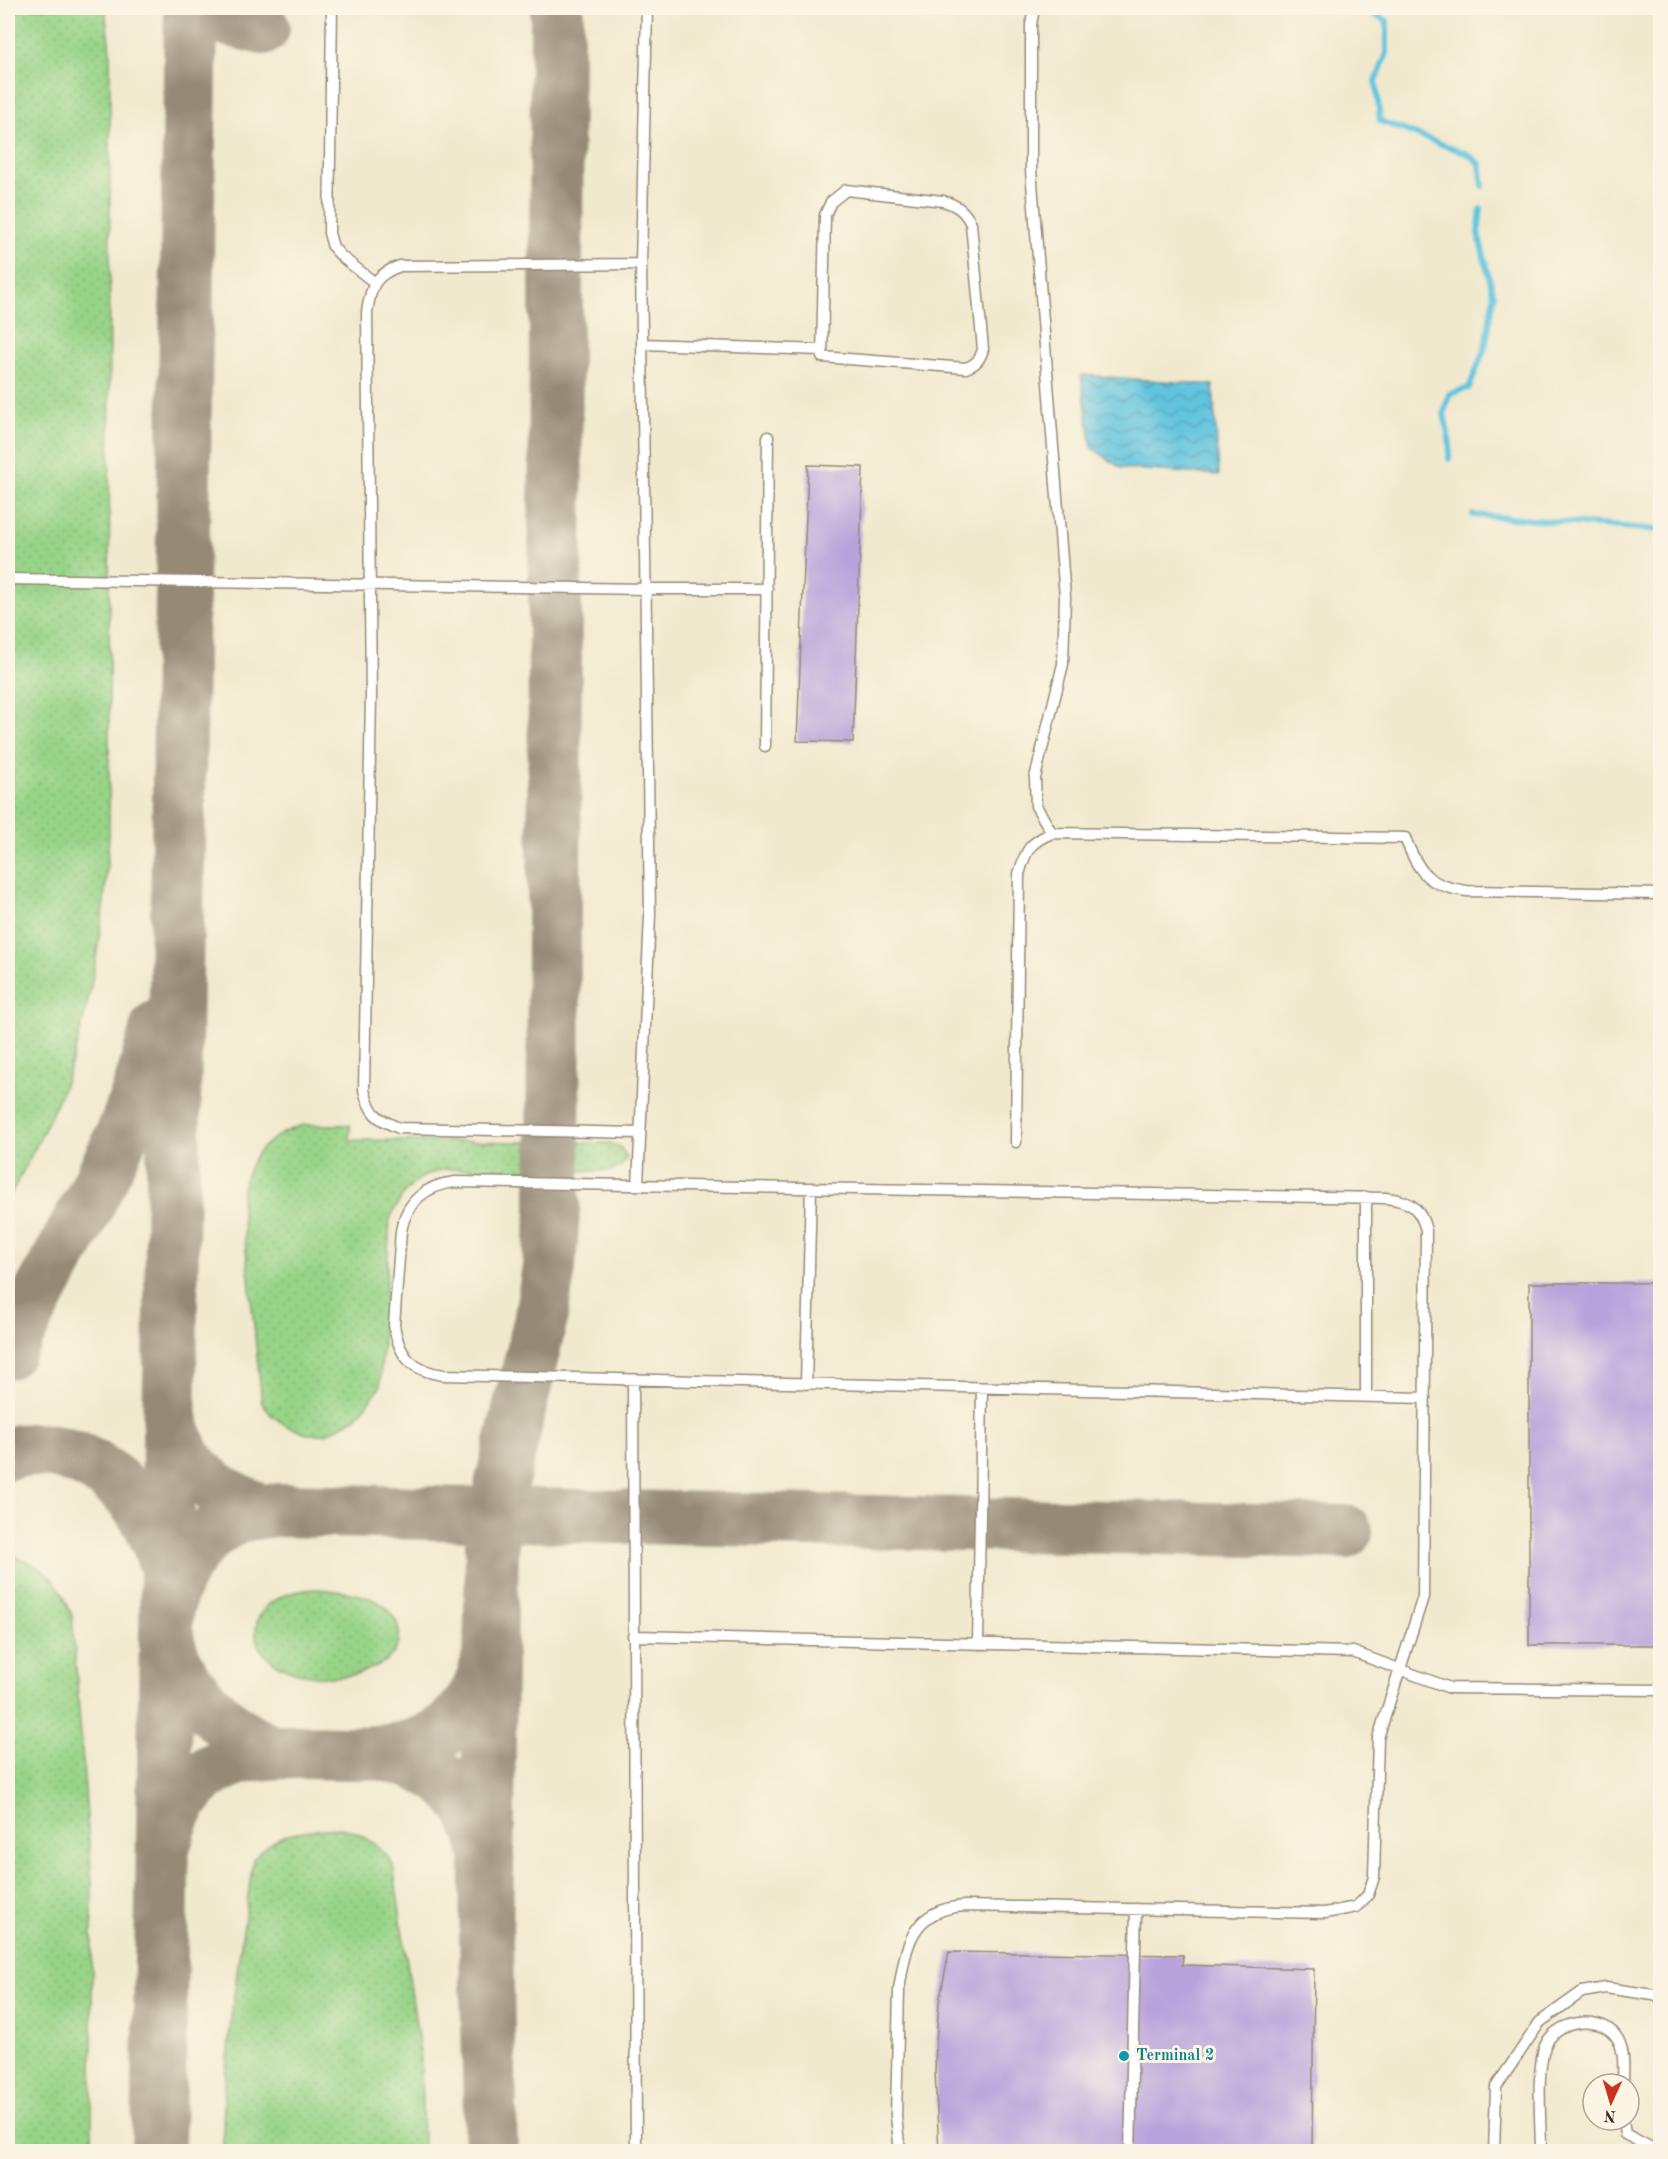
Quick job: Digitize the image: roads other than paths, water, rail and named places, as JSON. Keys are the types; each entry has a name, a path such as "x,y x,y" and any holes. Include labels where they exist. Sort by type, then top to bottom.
{"lane":[{"path":"332,8 329,233 333,247 342,257 375,283"},
{"path":"638,1185 650,915 641,264 647,8"},
{"path":"1034,8 1031,25 1031,170 1065,597 1063,664 1035,778 1036,806 1052,833"},
{"path":"846,190 943,201 963,211 971,224 982,349 980,358 974,364 966,368 822,357 822,350 825,215 831,202 846,190"},
{"path":"640,1132 399,1128 374,1115 367,1104 364,1090 371,696 368,312 370,297 375,283 384,272 400,266 641,264"},
{"path":"642,344 822,350"},
{"path":"765,746 768,437"},
{"path":"8,579 646,590 767,589"},
{"path":"1016,1142 1019,874 1026,850 1038,839 1052,833 1406,838 1414,861 1427,877 1446,888 1467,891 1660,894"},
{"path":"900,2151 896,2116 899,1990 905,1955 912,1935 922,1921 937,1911 959,1906 1325,1913 1356,1907 1368,1895 1374,1877 1378,1738 1423,1597 1425,1398 1426,1230 1422,1215 1414,1206 1401,1200 1366,1197 455,1182 441,1183 429,1188 410,1205 401,1230 394,1325 400,1348 407,1359 417,1368 444,1376 1425,1398"},
{"path":"806,1384 812,1188"},
{"path":"1366,1197 1366,1397"},
{"path":"633,1380 636,2151"},
{"path":"978,1644 982,1388"},
{"path":"633,1636 1353,1652 1450,1688 1660,1690"},
{"path":"1130,2151 1136,1909"},
{"path":"1494,2151 1496,2087 1540,2022 1582,1992 1606,1988 1660,1996"},
{"path":"1541,2151 1541,2063 1546,2044 1558,2031 1576,2024 1593,2022 1607,2028 1616,2036 1623,2052 1623,2072"},
{"path":"1624,2132 1659,2151"}],"water":[{"path":"1081,375 1213,385 1219,475 1121,468 1092,448"}],"waterway":[{"path":"1362,8 1387,21 1387,53 1376,81 1380,121 1468,154 1480,164 1483,186"},
{"path":"1449,459 1450,445 1444,413 1449,394 1469,388 1485,348 1494,296 1478,233 1481,209"},
{"path":"1473,515 1660,530"}],"place":[{"name":"Terminal 2","path":"1124,2056"}]}
